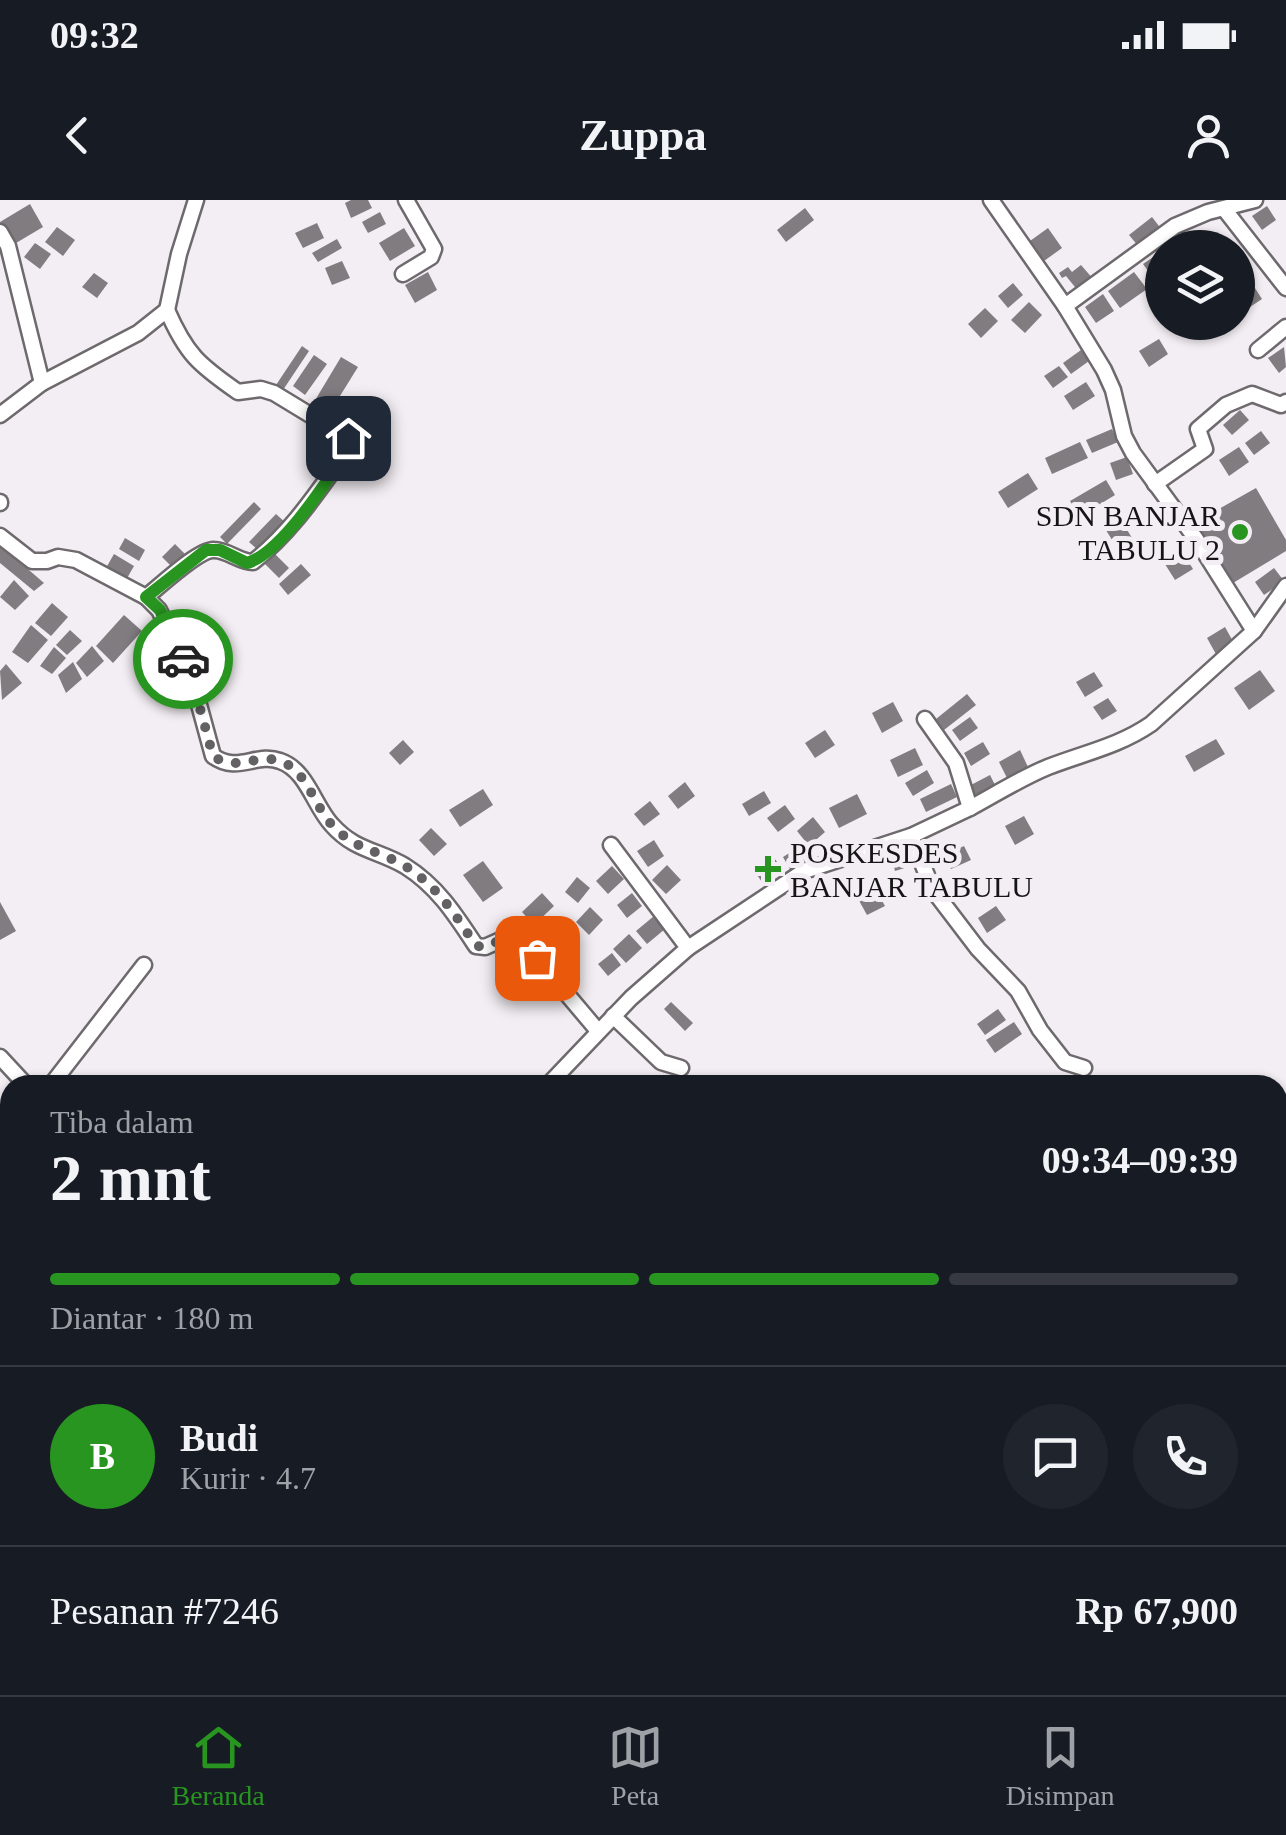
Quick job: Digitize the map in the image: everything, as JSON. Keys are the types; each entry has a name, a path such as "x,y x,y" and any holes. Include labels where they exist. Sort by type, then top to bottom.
{"street":[{"path":"146,597 206,550 220,550 253,562 281,539 303,513 350,444 332,428 274,393 261,389 238,392 199,364 180,342 167,310 196,200"},
{"path":"404,274 431,257 434,249 406,200"},
{"path":"990,200 1065,306 1104,370 1114,390 1124,436 1254,631"},
{"path":"1065,306 1176,226 1208,212 1256,200"},
{"path":"1225,210 1286,288"},
{"path":"0,232 8,246 42,383"},
{"path":"1270,268 1286,257"},
{"path":"0,414 42,383 123,342 167,310"},
{"path":"1258,350 1286,327"},
{"path":"1155,484 1204,449 1198,429 1226,405 1252,394 1281,405 1286,402"},
{"path":"0,536 32,561 66,557 146,597 160,610 192,679 213,756 233,765 279,760 298,772 319,810 347,840 405,866 435,888 476,946 485,947 512,935 523,942 598,1030"},
{"path":"559,1075 598,1030 688,948 804,872 911,836 1036,773 1133,736 1151,724 1254,631 1286,586"},
{"path":"925,719 956,763 970,808"},
{"path":"911,836 932,890 1018,992 1065,1062 1084,1068"},
{"path":"611,844 688,948"},
{"path":"60,1075 144,965"},
{"path":"613,1016 662,1062 681,1068"}],"building":[{"path":"368,200 372,208 351,218 345,203"},
{"path":"30,204 43,227 11,246 0,222"},
{"path":"1267,206 1276,220 1262,230 1252,216"},
{"path":"805,208 814,220 786,242 777,230"},
{"path":"380,212 386,224 368,233 362,222"},
{"path":"1152,217 1162,230 1145,230 1145,243 1139,247 1129,235"},
{"path":"317,223 324,238 303,248 295,233"},
{"path":"57,227 75,240 63,256 45,242"},
{"path":"404,228 415,246 390,261 379,243"},
{"path":"1048,228 1062,248 1044,261 1030,241"},
{"path":"337,239 342,248 318,262 312,253"},
{"path":"35,243 51,254 40,269 24,257"},
{"path":"342,261 350,278 332,285 325,268"},
{"path":"1081,265 1094,280 1079,292 1059,273 1068,267 1072,272"},
{"path":"428,272 437,290 415,303 405,285"},
{"path":"1134,272 1145,286 1145,290 1120,308 1108,291"},
{"path":"94,273 108,283 97,298 82,287"},
{"path":"1013,283 1023,295 1008,308 998,296"},
{"path":"1103,294 1114,311 1096,323 1085,307"},
{"path":"1029,302 1042,315 1025,333 1011,320"},
{"path":"985,308 998,321 981,338 968,324"},
{"path":"1160,340 1168,354 1149,367 1139,351"},
{"path":"302,346 309,351 281,393 274,388"},
{"path":"1284,347 1286,367 1279,373 1268,358"},
{"path":"1081,350 1089,361 1071,374 1063,363"},
{"path":"314,355 327,364 305,395 293,386"},
{"path":"341,357 358,367 330,412 314,402"},
{"path":"1059,366 1068,377 1053,388 1044,376"},
{"path":"1086,382 1095,396 1073,410 1064,396"},
{"path":"1240,410 1249,420 1232,435 1223,425"},
{"path":"1112,429 1118,442 1092,453 1086,440"},
{"path":"1261,431 1270,443 1254,455 1245,443"},
{"path":"1080,442 1088,458 1052,474 1045,458"},
{"path":"1239,447 1249,462 1229,476 1219,460"},
{"path":"1127,457 1133,474 1116,480 1110,463"},
{"path":"1028,473 1038,489 1008,508 998,492"},
{"path":"1106,480 1115,495 1079,517 1070,501"},
{"name":"SDN BANJAR TABULU 2","path":"1256,488 1286,540 1286,551 1233,583 1194,523"},
{"path":"254,502 261,509 227,544 220,537"},
{"path":"276,514 287,524 260,552 249,542"},
{"path":"1119,517 1134,541 1119,551 1104,527"},
{"path":"125,538 145,550 139,561 119,549"},
{"path":"175,544 187,556 174,569 162,557"},
{"path":"0,545 44,583 34,591 0,563"},
{"path":"1181,550 1193,569 1175,580 1163,561"},
{"path":"272,551 289,568 279,578 262,561"},
{"path":"114,554 134,566 126,580 106,568"},
{"path":"301,564 311,575 288,595 279,584"},
{"path":"1274,568 1284,581 1264,595 1255,582"},
{"path":"14,580 29,596 15,610 0,597"},
{"path":"52,603 68,617 51,636 35,623"},
{"path":"124,615 142,631 113,663 96,646"},
{"path":"31,625 48,640 28,663 12,652"},
{"path":"1225,627 1235,645 1217,656 1207,638"},
{"path":"70,630 82,641 67,655 56,645"},
{"path":"92,646 104,661 87,677 76,663"},
{"path":"54,647 66,658 52,674 40,666"},
{"path":"73,662 82,679 66,693 58,675"},
{"path":"6,664 22,683 2,700 0,671"},
{"path":"1260,670 1275,691 1249,710 1234,688"},
{"path":"1094,672 1103,686 1085,697 1076,682"},
{"path":"967,694 976,705 944,730 936,719"},
{"path":"1108,698 1117,711 1102,720 1093,707"},
{"path":"893,702 903,721 882,733 872,713"},
{"path":"970,717 978,728 960,741 952,730"},
{"path":"825,730 835,745 815,758 805,743"},
{"path":"1216,739 1225,754 1194,772 1185,756"},
{"path":"403,740 414,752 400,765 389,753"},
{"path":"983,742 990,754 971,766 964,753"},
{"path":"915,748 923,765 898,777 890,760"},
{"path":"1020,750 1028,767 1007,778 999,762"},
{"path":"927,770 934,783 913,796 905,783"},
{"path":"990,775 995,785 974,796 969,786"},
{"path":"685,782 695,796 678,809 668,796"},
{"path":"951,784 957,797 926,812 920,799"},
{"path":"483,789 493,805 460,827 449,810"},
{"path":"764,791 771,803 749,816 742,804"},
{"path":"857,794 867,814 839,828 829,808"},
{"path":"650,801 660,814 644,826 634,814"},
{"path":"785,805 795,819 778,832 767,818"},
{"path":"1024,816 1034,834 1015,845 1005,826"},
{"path":"813,817 825,832 809,846 797,831"},
{"path":"431,828 447,844 434,856 419,840"},
{"path":"654,840 664,856 648,867 637,851"},
{"path":"802,845 810,859 791,871 783,857"},
{"path":"964,846 971,860 951,869 945,855"},
{"path":"907,851 911,866 895,871 891,856"},
{"name":"POSKESDES BANJAR TABULU","path":"774,858 781,867 762,882 755,872"},
{"path":"483,861 503,888 483,902 463,875"},
{"path":"667,865 681,880 666,894 652,880"},
{"path":"612,866 624,879 608,894 596,881"},
{"path":"577,877 590,888 578,903 565,892"},
{"path":"875,888 885,906 867,915 857,897"},
{"path":"542,893 554,906 534,925 522,912"},
{"path":"632,893 642,906 627,918 617,905"},
{"path":"0,902 16,931 0,940"},
{"path":"996,906 1006,920 987,933 978,918"},
{"path":"590,907 603,920 589,935 576,922"},
{"path":"654,916 665,929 647,944 636,931"},
{"path":"629,934 642,948 626,963 613,949"},
{"path":"612,953 621,965 608,976 598,964"},
{"path":"671,1002 693,1023 685,1031 664,1009"},
{"path":"998,1009 1006,1020 985,1035 977,1024"},
{"path":"1014,1022 1022,1034 995,1053 986,1040"}],"way so far":[{"path":"183,659 213,756 233,765 279,760 298,772 325,818 347,840 405,866 435,888 476,946 485,947 512,935 537,958"}],"place":[{"name":"SDN BANJAR TABULU 2","path":"1240,532"},
{"name":"POSKESDES BANJAR TABULU","path":"768,869"}],"route":[{"path":"183,659 160,610 146,597 206,550 220,550 247,563 262,555 303,513 350,447 348,438"}]}
